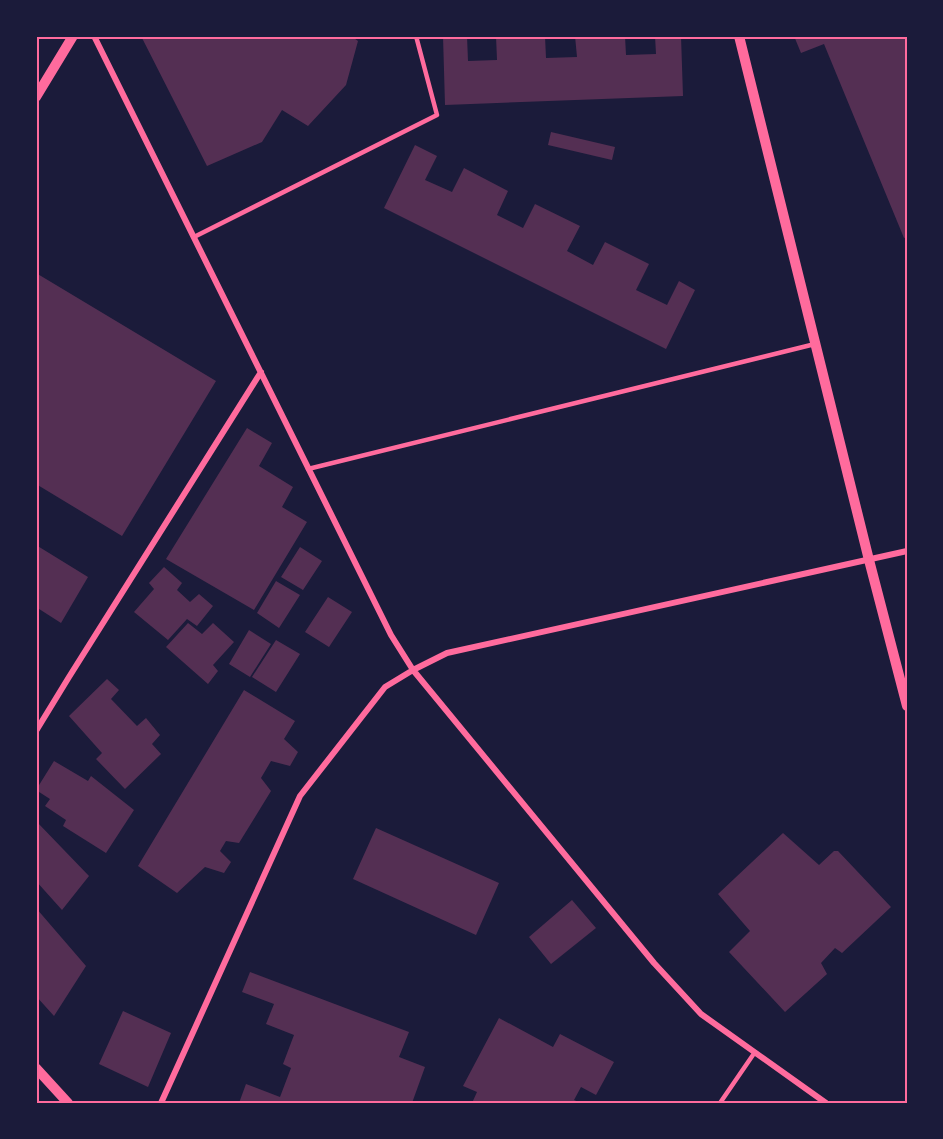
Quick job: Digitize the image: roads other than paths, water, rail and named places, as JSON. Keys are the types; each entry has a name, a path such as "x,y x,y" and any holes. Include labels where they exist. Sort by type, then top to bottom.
{"street":[{"path":"36,97 73,36"},
{"path":"94,36 391,636 413,670 654,963 701,1014 826,1103"},
{"path":"738,36 907,706"},
{"path":"36,731 261,372"},
{"path":"161,1103 300,796 385,687 447,653 907,551"},
{"path":"36,1068 68,1103"}],"lane":[{"path":"194,237 437,115 416,36"},
{"path":"308,469 815,344"},
{"path":"720,1103 755,1052"}]}
